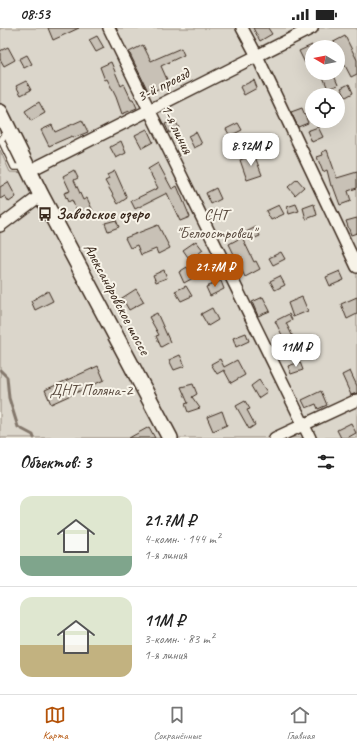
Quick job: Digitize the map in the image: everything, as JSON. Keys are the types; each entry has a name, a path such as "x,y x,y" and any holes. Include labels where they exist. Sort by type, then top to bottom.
{"street":[{"name":"1-я линия","path":"109,28 310,438"},
{"path":"242,28 257,56 357,267"},
{"name":"3-й проезд","path":"28,169 312,28"},
{"name":"Александровское шоссе","path":"0,112 41,195 170,438"},
{"path":"0,226 41,195"},
{"path":"275,438 357,400"}],"green space":[{"name":"СНТ \"Белоостровец\"","path":"0,28 357,28 357,438 0,438 0,150 10,172 30,173 5,123 0,133"}],"building":[{"path":"48,28 79,28 53,40"},
{"path":"253,28 268,28 272,34 260,41"},
{"path":"97,36 104,48 96,52 89,40"},
{"path":"345,36 357,60 357,74 351,77 345,65 345,40 337,40"},
{"path":"143,45 151,61 181,48 184,55 161,66 169,84 149,93 129,52"},
{"path":"8,47 15,60 4,66 0,59 0,51"},
{"path":"305,48 305,63 299,51"},
{"path":"27,55 32,64 24,68 19,59"},
{"path":"111,62 121,86 124,84 137,108 122,114 116,97 107,79 105,80 100,67"},
{"path":"254,80 257,88 244,95 240,87"},
{"path":"324,80 336,80 338,85 328,88"},
{"path":"26,81 31,90 21,95 16,86"},
{"path":"349,84 353,93 346,97 345,88 341,88"},
{"path":"39,102 45,113 31,121 25,111"},
{"path":"302,108 305,116 305,124 298,127 291,112"},
{"path":"82,120 88,132 73,138 72,136 49,146 41,130 52,125 55,132"},
{"path":"175,120 179,128 169,133 165,124"},
{"path":"238,123 242,130 230,136 226,129"},
{"path":"318,128 323,137 312,142 307,131"},
{"path":"147,129 153,142 142,148 135,135"},
{"path":"196,132 202,144 194,148 188,136"},
{"path":"121,141 126,153 116,158 110,147"},
{"path":"327,150 337,178 357,172 357,188 348,191 351,201 340,205 333,186 331,186 327,170 323,172 317,157 323,155 322,152"},
{"path":"254,154 262,175 247,180 240,160"},
{"path":"158,163 172,189 177,186 190,217 180,221 167,193 135,209 131,201 158,188 148,169"},
{"path":"74,170 78,178 74,180 83,200 87,198 93,211 79,217 72,200 68,202 64,193 70,191 63,176"},
{"path":"115,171 127,198 118,204 105,181 109,179 107,175"},
{"path":"297,179 304,187 295,195 288,187"},
{"path":"8,182 16,197 9,202 5,196 0,199 0,187"},
{"path":"216,188 221,199 211,204 206,193"},
{"path":"296,204 299,211 289,214 287,207"},
{"path":"314,204 317,215 306,219 303,208"},
{"path":"279,205 284,214 271,220 266,211"},
{"path":"357,218 357,233 351,235 346,221"},
{"path":"116,220 119,227 108,231 105,223"},
{"path":"158,225 170,248 158,254 156,249 141,255 137,245 130,248 125,238"},
{"path":"256,227 260,236 250,240 246,232"},
{"path":"242,237 254,262 256,261 260,269 245,277 229,244"},
{"path":"196,241 203,250 190,260 183,250"},
{"path":"281,252 285,259 273,265 269,258"},
{"path":"187,267 193,278 184,283 179,272"},
{"path":"164,270 167,278 156,282 153,275"},
{"path":"340,271 344,280 330,286 326,277"},
{"path":"280,276 285,285 275,290 270,281"},
{"path":"221,281 224,289 210,296 206,287"},
{"path":"186,286 192,296 181,301 175,291"},
{"path":"136,289 144,302 129,310 122,298"},
{"path":"48,291 53,301 35,310 31,301"},
{"path":"263,297 270,311 258,316 252,302"},
{"path":"302,297 308,311 293,317 288,303"},
{"path":"357,297 357,314 347,319 341,304"},
{"path":"212,308 218,320 208,326 201,314"},
{"path":"157,313 170,342 161,347 156,336 159,335 149,317"},
{"path":"289,314 292,320 286,323 293,337 285,341 275,321"},
{"path":"246,333 249,341 236,347 233,338"},
{"path":"180,355 185,366 174,370 169,360"},
{"path":"220,359 224,367 237,360 245,375 231,383 224,370 217,374 211,364"},
{"path":"300,362 303,370 291,374 288,366"},
{"path":"98,366 104,380 51,404 45,390"},
{"path":"350,371 357,386 357,393 351,395 342,375"},
{"path":"259,380 267,392 258,398 251,386"},
{"path":"193,384 197,394 192,397 200,408 188,412 185,404 188,403 181,387"},
{"path":"321,391 327,405 318,409 316,404 306,408 302,400"},
{"path":"245,401 250,409 247,410 255,425 249,429 236,406"},
{"path":"222,411 227,425 213,431 207,417"},
{"path":"351,423 356,433 347,438 341,438 337,430"},
{"path":"149,427 155,438 129,438"}],"waterway":[{"path":"0,370 7,377 9,398 18,427 33,435 34,438"}],"place":[{"name":"Заводское озеро","path":"45,214"}],"park label":[{"name":"ДНТ Поляна-2","path":"91,390"}]}
